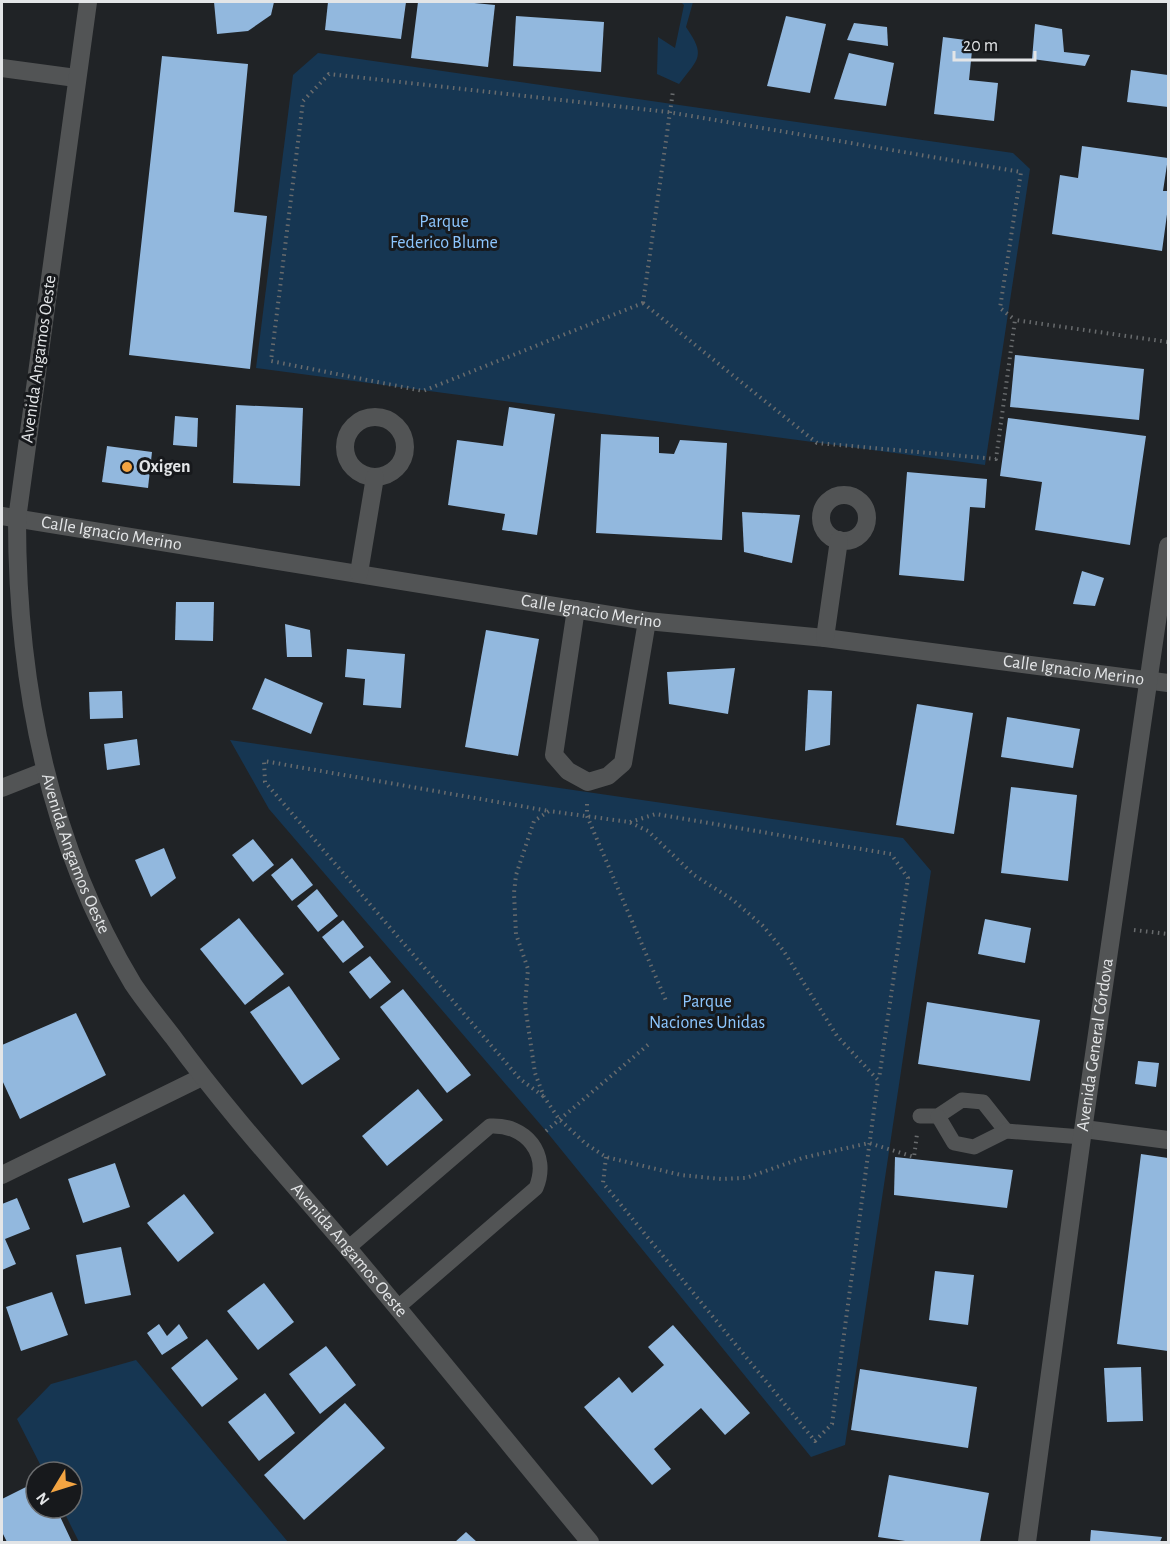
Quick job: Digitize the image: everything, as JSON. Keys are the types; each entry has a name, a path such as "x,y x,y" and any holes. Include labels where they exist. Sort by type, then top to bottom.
{"street":[{"name":"Avenida Angamos Oeste","path":"88,2 9,518 17,581 21,644 30,703 45,771 72,856 100,920 134,985 202,1077 348,1248 590,1542"},
{"path":"2,68 76,78"},
{"path":"359,573 375,477"},
{"name":"Calle Ignacio Merino","path":"9,518 647,621 825,638 1168,683"},
{"path":"825,638 839,540"},
{"name":"Avenida General Córdova","path":"1027,1542 1083,1133 1168,546"},
{"path":"576,609 554,755 568,771 588,782 608,776 623,763 647,621"},
{"path":"2,789 45,771"},
{"path":"2,1175 202,1077"},
{"path":"1083,1133 1168,1140"}],"lane":[{"path":"920,1116 938,1116 962,1100 983,1102 1006,1131"},
{"path":"938,1116 954,1143 974,1147 1006,1131 1083,1133"},
{"path":"348,1248 490,1126 515,1129 528,1138 541,1164 536,1188 397,1308"}],"path":[{"path":"643,303 423,391 271,361 303,101 329,74 668,112 1021,172 1000,308 1015,320 1168,342"},
{"path":"643,303 668,112 673,91"},
{"path":"643,303 817,443 996,459 1015,320"},
{"path":"544,1096 520,1079 265,782 264,761 549,811 629,822 648,831 694,875 733,900 763,926 783,950 837,1036 878,1080"},
{"path":"588,782 587,816 667,1003"},
{"path":"549,811 534,820 516,875 514,893 516,934 528,969 525,1005 532,1057 544,1096 559,1119 586,1144 606,1157 681,1175 721,1179 746,1178 802,1158 869,1143 914,1157 920,1116"},
{"path":"606,1157 603,1183 815,1441 832,1424 869,1143 908,878 891,854 656,814 629,822"},
{"path":"1113,927 1168,934"},
{"path":"528,1138 546,1131 649,1044"}],"green space":[{"path":"681,2 693,2 686,27 698,51 695,62 679,84 657,74 658,37 675,48 684,5"},
{"name":"Parque Federico Blume","path":"318,53 1013,153 1030,169 985,465 256,368 293,75"},
{"name":"Parque Naciones Unidas","path":"230,740 903,838 931,871 845,1445 811,1457 546,1131 269,809"},
{"path":"136,1360 288,1542 79,1542 68,1520 84,1520 84,1460 38,1460 17,1419 51,1384"}],"building":[{"path":"214,2 274,2 271,15 248,31 217,34"},
{"path":"328,2 406,2 401,39 325,30"},
{"path":"418,2 495,5 488,67 411,58"},
{"path":"516,16 604,22 601,72 513,66"},
{"path":"786,16 826,24 810,93 767,86"},
{"path":"854,23 887,27 888,46 847,40"},
{"path":"1035,24 1062,29 1064,52 1090,55 1085,66 1032,59"},
{"path":"943,37 973,41 969,80 998,83 994,121 934,114"},
{"path":"849,53 894,63 886,106 834,99"},
{"path":"162,56 248,64 234,212 267,216 250,369 129,355"},
{"path":"1131,70 1168,75 1168,107 1127,102"},
{"path":"1082,146 1168,158 1163,191 1168,191 1168,207 1162,251 1052,234 1060,175 1078,178"},
{"path":"1015,355 1144,369 1139,420 1010,407"},
{"path":"236,405 303,408 300,486 233,483"},
{"path":"509,407 555,414 537,535 502,530 505,514 448,505 457,440 503,446"},
{"path":"175,416 198,418 197,447 173,445"},
{"path":"1008,418 1146,436 1130,545 1035,530 1042,482 1000,476"},
{"path":"601,434 659,437 659,453 674,454 680,440 727,443 722,540 596,533"},
{"name":"Oxigen","path":"107,446 152,452 148,488 102,482"},
{"path":"907,472 987,479 985,508 970,507 964,581 899,575"},
{"path":"742,512 800,515 792,563 744,552"},
{"path":"1082,571 1104,578 1095,606 1073,604"},
{"path":"176,602 214,602 213,641 175,640"},
{"path":"285,624 310,630 312,657 287,657"},
{"path":"486,630 539,639 518,756 465,747"},
{"path":"347,649 405,654 401,708 363,705 365,679 345,677"},
{"path":"735,668 728,714 669,704 667,672"},
{"path":"265,678 323,703 311,734 252,709"},
{"path":"808,690 832,691 830,745 805,751"},
{"path":"122,691 123,718 90,719 89,692"},
{"path":"917,704 973,713 954,834 896,825"},
{"path":"1007,717 1080,729 1073,768 1001,757"},
{"path":"137,739 140,765 107,770 104,744"},
{"path":"1011,787 1077,795 1068,881 1001,873"},
{"path":"253,839 274,865 253,882 232,855"},
{"path":"164,848 176,878 151,897 135,860"},
{"path":"292,858 313,885 292,901 271,875"},
{"path":"317,889 338,916 318,932 297,906"},
{"path":"239,918 284,974 245,1005 200,949"},
{"path":"985,919 1031,928 1025,963 978,954"},
{"path":"343,920 364,947 343,963 322,937"},
{"path":"370,956 391,982 370,999 349,972"},
{"path":"289,986 340,1059 302,1085 250,1012"},
{"path":"403,989 471,1075 447,1093 380,1007"},
{"path":"927,1002 1040,1020 1030,1081 918,1064"},
{"path":"76,1013 106,1075 20,1119 2,1080 2,1045"},
{"path":"1138,1061 1159,1063 1156,1087 1135,1084"},
{"path":"418,1089 443,1120 387,1166 362,1136"},
{"path":"1141,1154 1168,1158 1168,1351 1117,1344"},
{"path":"895,1157 1013,1170 1007,1208 894,1195"},
{"path":"115,1163 130,1207 83,1223 68,1179"},
{"path":"184,1194 214,1233 178,1262 147,1223"},
{"path":"17,1198 30,1229 5,1239 16,1264 2,1270 2,1204"},
{"path":"121,1247 131,1295 85,1304 76,1255"},
{"path":"935,1271 974,1275 968,1325 929,1320"},
{"path":"264,1283 294,1322 258,1350 227,1311"},
{"path":"52,1292 68,1335 21,1351 6,1307"},
{"path":"159,1324 167,1336 179,1324 188,1338 162,1355 147,1333"},
{"path":"673,1325 750,1413 725,1435 701,1408 654,1449 671,1469 652,1485 584,1407 619,1377 632,1393 664,1365 648,1347"},
{"path":"207,1339 238,1379 202,1407 171,1368"},
{"path":"326,1346 356,1385 320,1414 289,1374"},
{"path":"1141,1367 1143,1421 1107,1422 1104,1368"},
{"path":"860,1369 977,1387 968,1448 851,1430"},
{"path":"265,1393 295,1433 259,1461 228,1422"},
{"path":"345,1403 385,1448 304,1520 264,1475"},
{"path":"889,1475 989,1493 980,1542 912,1542 878,1537"},
{"path":"24,1488 24,1520 62,1520 72,1542 7,1542 2,1532 2,1499"},
{"path":"1091,1530 1162,1537 1160,1542 1090,1542"},
{"path":"466,1532 477,1542 455,1542"}],"place":[{"name":"Oxigen","path":"127,467"}]}
